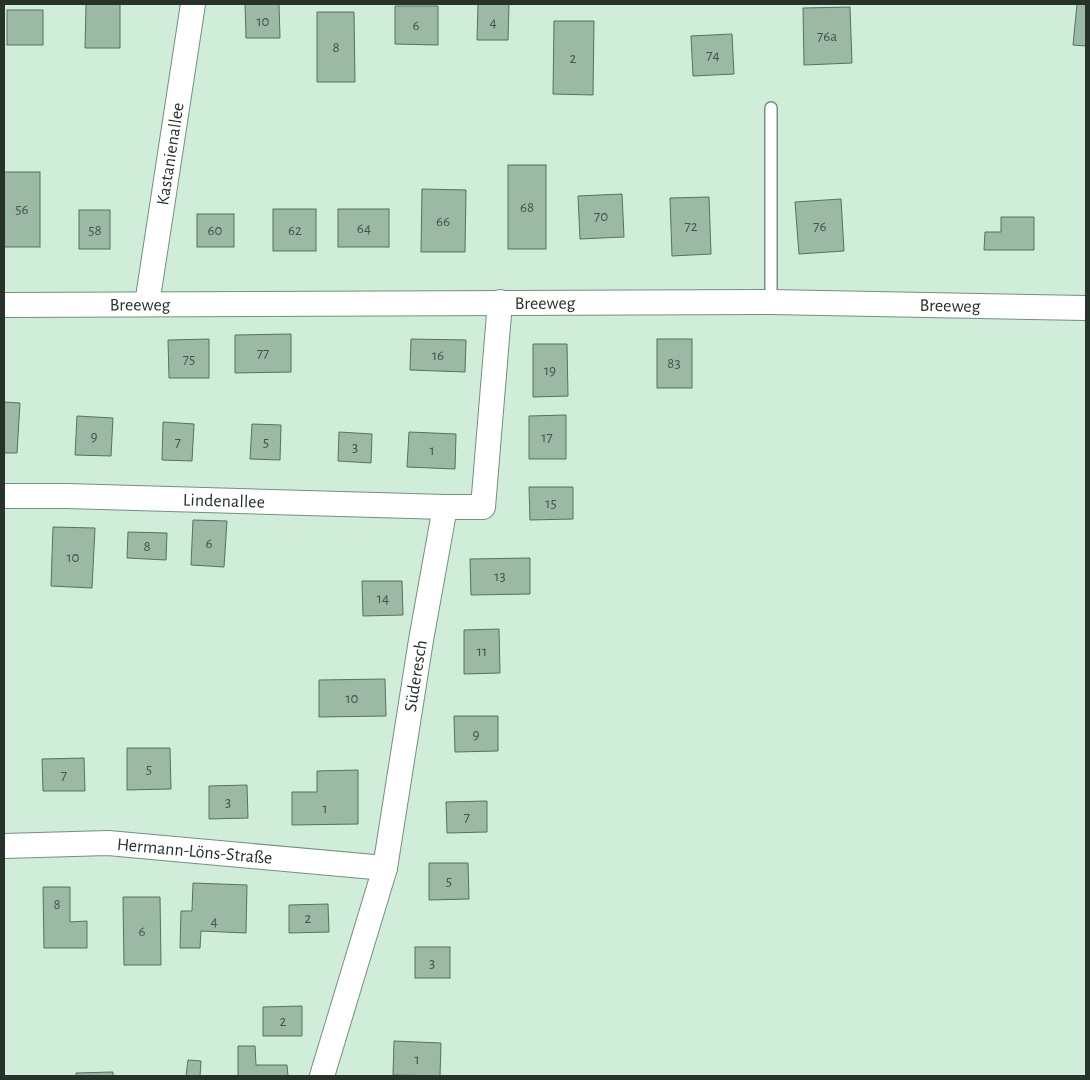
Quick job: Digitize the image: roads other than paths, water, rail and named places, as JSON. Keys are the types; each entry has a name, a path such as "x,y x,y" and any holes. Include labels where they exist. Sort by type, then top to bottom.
{"street":[{"name":"Kastanienallee","path":"148,304 194,4"},
{"path":"445,508 483,507 500,302"},
{"name":"Breeweg","path":"4,305 771,302 1086,308"},
{"name":"Lindenallee","path":"4,496 76,496 445,508"},
{"name":"Süderesch","path":"322,1076 385,868 420,640 445,508"},
{"name":"Hermann-Löns-Straße","path":"4,846 108,843 385,868"}],"lane":[{"path":"771,108 771,302"}]}
